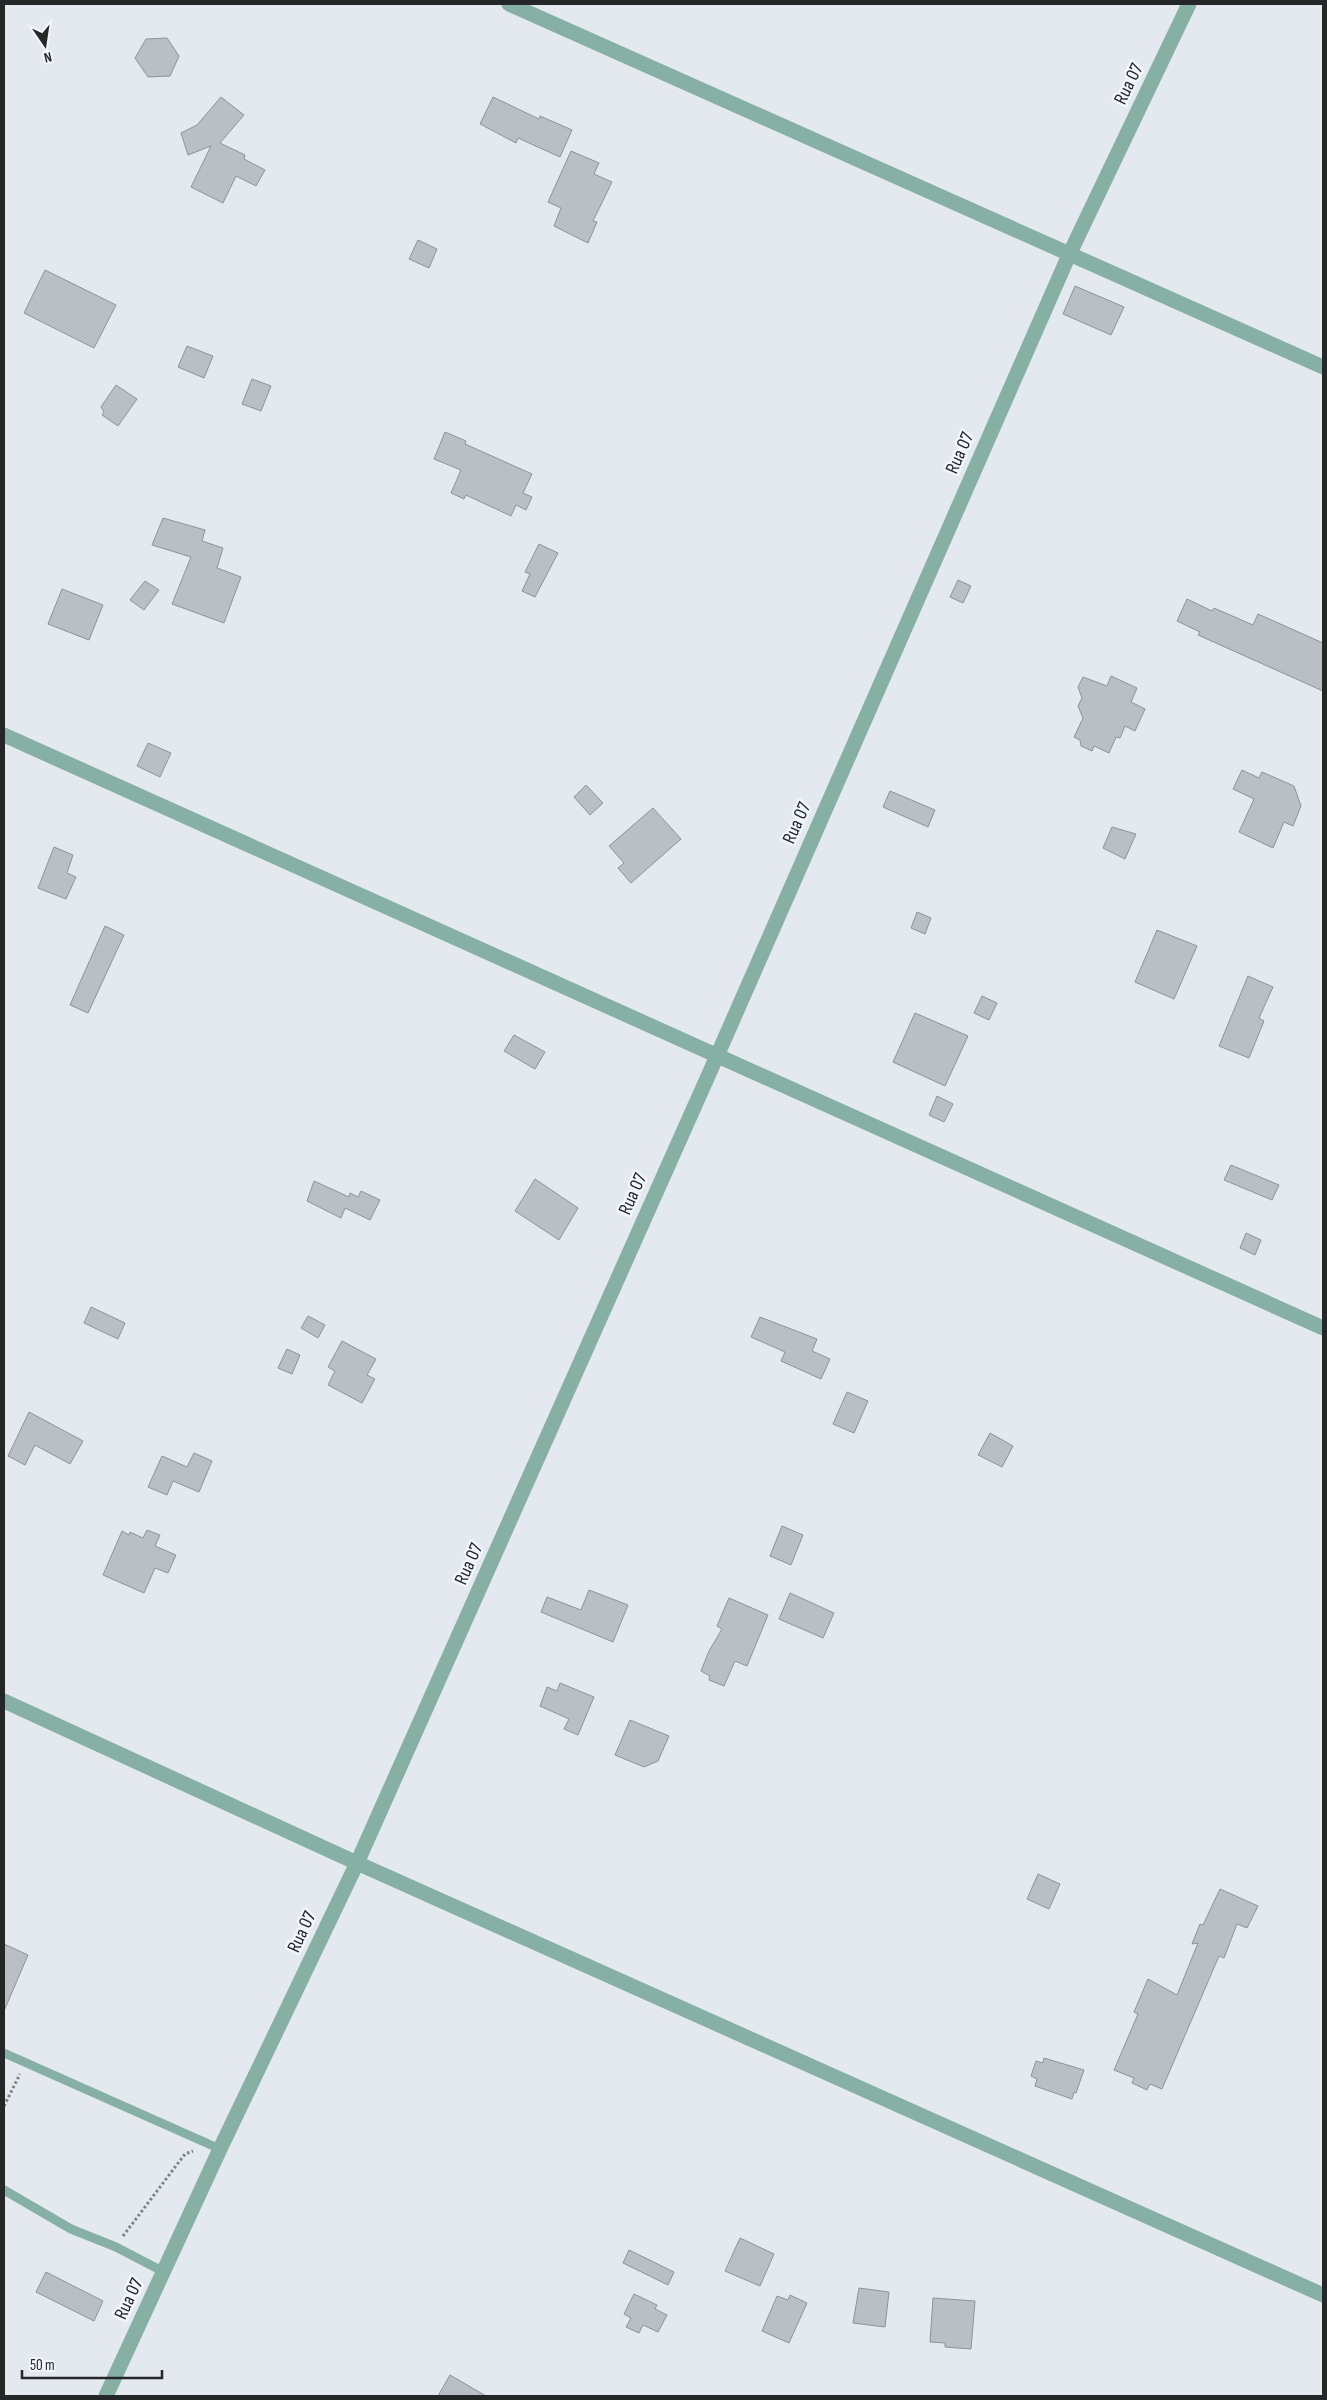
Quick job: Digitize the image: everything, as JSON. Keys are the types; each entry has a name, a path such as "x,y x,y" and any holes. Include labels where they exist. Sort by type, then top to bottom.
{"street":[{"path":"510,4 1323,367"},
{"name":"Rua 07","path":"106,2396 219,2152 357,1863 717,1056 1069,255 1189,4"},
{"path":"4,735 1323,1328"},
{"path":"4,1701 357,1863 1323,2295"}],"lane":[{"path":"4,2053 219,2152"},
{"path":"4,2190 70,2229 116,2247 164,2272"}],"path":[{"path":"4,2106 22,2071 32,2066"},
{"path":"116,2247 185,2154 204,2147 219,2152"}],"building":[{"path":"167,38 179,56 170,76 148,77 135,58 146,39"},
{"path":"221,97 244,115 220,143 245,155 244,159 265,170 256,186 236,176 223,203 191,187 211,146 188,155 181,133 197,125"},
{"path":"493,97 539,119 540,116 572,130 560,157 518,138 516,143 480,124"},
{"path":"571,151 599,163 594,174 612,182 593,221 597,222 588,243 554,226 561,208 548,202"},
{"path":"418,240 437,249 429,268 409,259"},
{"path":"45,270 116,305 94,348 24,313"},
{"path":"1075,286 1124,307 1111,335 1063,314"},
{"path":"187,346 213,356 204,378 178,367"},
{"path":"252,379 271,386 261,411 242,404"},
{"path":"116,385 137,399 118,426 102,415 104,412 101,407"},
{"path":"445,432 466,441 465,444 532,474 523,493 532,497 526,510 516,505 511,516 466,495 464,499 451,493 461,470 434,459"},
{"path":"163,518 205,530 202,541 223,548 217,568 241,577 224,623 172,604 191,557 152,545"},
{"path":"539,544 558,553 535,597 522,591 530,574 525,572"},
{"path":"958,580 971,586 963,603 950,597"},
{"path":"145,581 159,590 144,610 130,600"},
{"path":"62,589 103,605 89,640 48,624"},
{"path":"1187,599 1212,611 1214,608 1253,625 1258,614 1323,643 1323,691 1198,635 1200,632 1177,621"},
{"path":"1111,676 1137,688 1131,702 1145,709 1135,731 1125,726 1120,738 1116,737 1109,753 1094,746 1092,751 1081,746 1080,740 1074,737 1083,718 1078,706 1082,698 1078,687 1083,677 1107,686"},
{"path":"148,743 171,753 160,777 137,766"},
{"path":"1242,770 1259,778 1262,772 1294,786 1301,806 1293,826 1284,822 1273,848 1239,832 1254,799 1233,789"},
{"path":"586,785 603,803 590,815 574,797"},
{"path":"890,791 935,810 928,827 883,807"},
{"path":"653,808 681,839 631,883 618,868 624,863 609,846"},
{"path":"1112,827 1136,834 1125,859 1103,848"},
{"path":"54,847 73,855 67,873 76,877 66,899 38,888"},
{"path":"917,912 931,918 925,934 911,928"},
{"path":"105,926 124,935 88,1013 70,1005"},
{"path":"1157,930 1197,946 1174,999 1135,982"},
{"path":"1248,976 1273,987 1259,1018 1264,1021 1249,1058 1219,1046"},
{"path":"982,996 997,1003 989,1020 974,1013"},
{"path":"915,1013 968,1036 945,1086 893,1062"},
{"path":"514,1035 545,1052 535,1069 504,1051"},
{"path":"937,1096 953,1104 944,1122 929,1115"},
{"path":"1231,1165 1279,1185 1272,1200 1224,1180"},
{"path":"535,1179 578,1208 559,1240 515,1211"},
{"path":"314,1181 349,1197 350,1193 358,1197 361,1191 380,1200 370,1220 345,1208 341,1218 307,1201"},
{"path":"1246,1233 1261,1240 1255,1255 1240,1248"},
{"path":"91,1307 125,1323 118,1339 84,1323"},
{"path":"308,1316 325,1325 318,1338 301,1328"},
{"path":"760,1317 817,1339 812,1351 830,1359 821,1379 781,1361 785,1352 751,1337"},
{"path":"342,1341 376,1359 367,1375 375,1379 362,1403 328,1385 335,1371 328,1367"},
{"path":"287,1349 300,1355 292,1374 278,1368"},
{"path":"847,1392 868,1401 854,1433 833,1424"},
{"path":"29,1412 83,1441 70,1464 35,1445 25,1465 8,1456"},
{"path":"990,1433 1013,1446 1002,1467 978,1455"},
{"path":"194,1453 212,1461 199,1492 173,1481 167,1495 148,1487 162,1456 187,1467"},
{"path":"782,1526 803,1535 791,1565 770,1556"},
{"path":"147,1530 160,1535 155,1546 176,1555 168,1573 155,1568 144,1593 103,1575 122,1531 129,1535 130,1532 143,1538"},
{"path":"589,1590 628,1605 613,1642 541,1612 547,1597 581,1610"},
{"path":"790,1593 834,1613 823,1638 779,1619"},
{"path":"729,1598 768,1615 747,1666 735,1661 724,1686 709,1680 710,1676 701,1671 709,1651 722,1629 717,1626"},
{"path":"560,1683 594,1697 578,1735 564,1729 569,1719 540,1706 547,1687 557,1691"},
{"path":"630,1720 669,1736 658,1761 644,1767 615,1755"},
{"path":"1038,1874 1060,1884 1049,1909 1027,1899"},
{"path":"1220,1889 1258,1906 1247,1928 1237,1924 1224,1958 1219,1956 1162,2089 1150,2084 1147,2090 1132,2083 1134,2078 1114,2070 1138,2014 1134,2012 1148,1979 1177,1995 1198,1943 1192,1944 1200,1924 1203,1925"},
{"path":"4,1944 28,1955 4,2011"},
{"path":"1044,2058 1084,2070 1072,2099 1035,2086 1037,2079 1031,2076 1036,2061 1043,2063"},
{"path":"740,2238 774,2254 760,2286 725,2271"},
{"path":"629,2250 674,2272 668,2285 623,2263"},
{"path":"46,2272 103,2301 94,2321 36,2292"},
{"path":"859,2288 889,2292 885,2327 853,2323"},
{"path":"634,2294 657,2305 655,2309 667,2315 658,2332 643,2325 639,2333 626,2327 631,2318 624,2314"},
{"path":"790,2295 807,2303 789,2343 762,2331 777,2296 788,2300"},
{"path":"933,2298 975,2301 971,2349 945,2347 945,2343 930,2342"},
{"path":"450,2375 486,2396 438,2396"}]}
